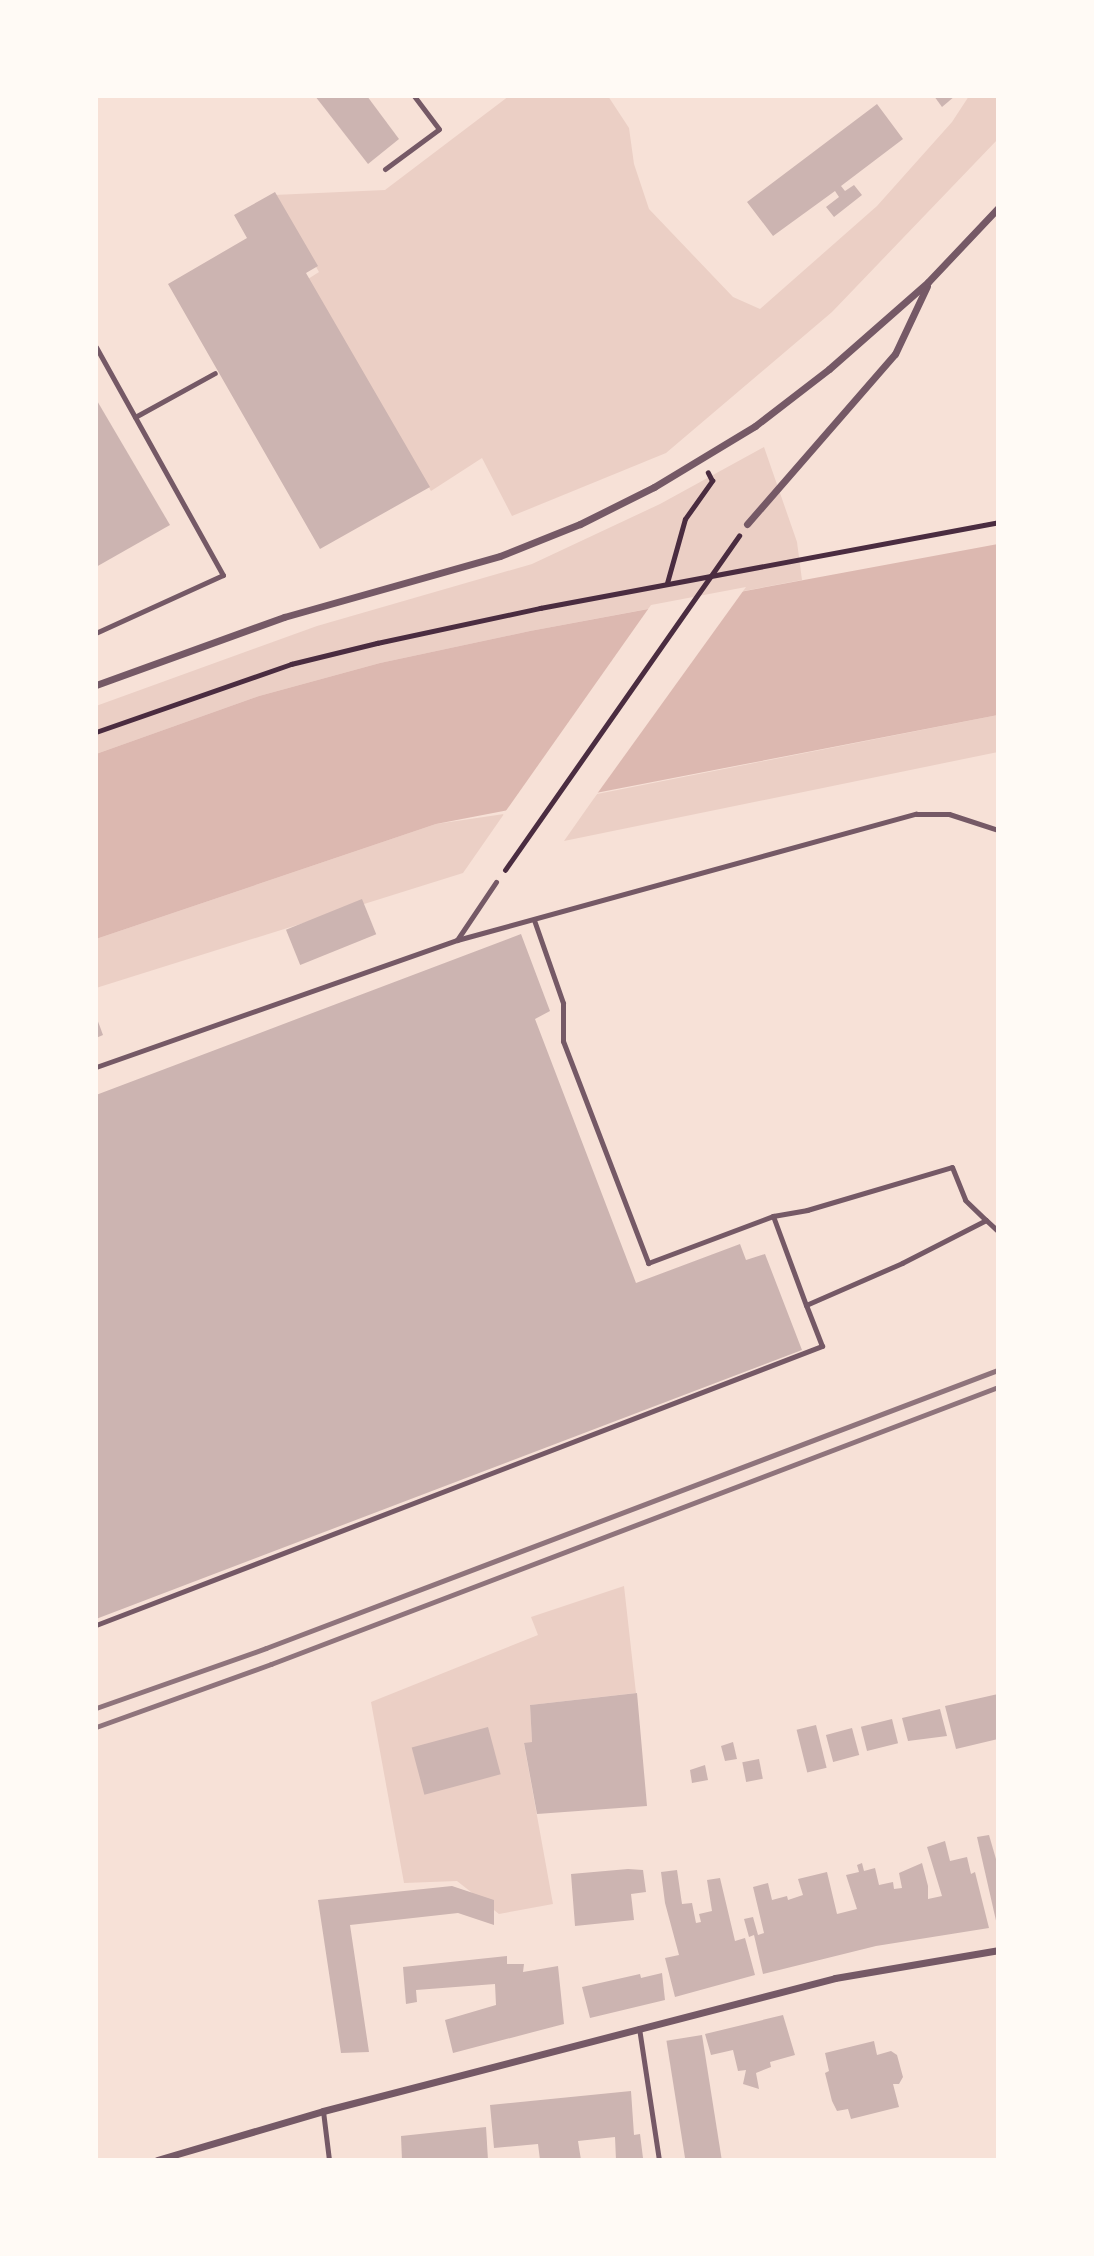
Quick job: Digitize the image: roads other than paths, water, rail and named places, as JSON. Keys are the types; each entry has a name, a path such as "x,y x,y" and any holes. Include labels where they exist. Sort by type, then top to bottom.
{"street":[{"path":"96,685 284,617 500,555 580,524 701,459 755,426 808,385 928,282 998,208"},
{"path":"747,524 895,354 928,282"},
{"path":"157,2160 323,2111 835,1978 998,1950"}],"lane":[{"path":"385,169 439,129 414,96"},
{"path":"96,347 223,575 96,633"},
{"path":"135,417 215,373"},
{"path":"96,1067 457,940 916,814 949,814 998,830"},
{"path":"457,940 496,882"},
{"path":"534,920 563,1003 563,1041 648,1264 773,1216 807,1210 952,1167 965,1200 998,1231"},
{"path":"96,1625 822,1346 773,1216"},
{"path":"806,1305 902,1263 986,1220"},
{"path":"639,2028 659,2160"},
{"path":"323,2111 329,2160"}],"railway":[{"path":"96,1708 266,1648 998,1370"},
{"path":"96,1727 271,1664 998,1387"}]}
